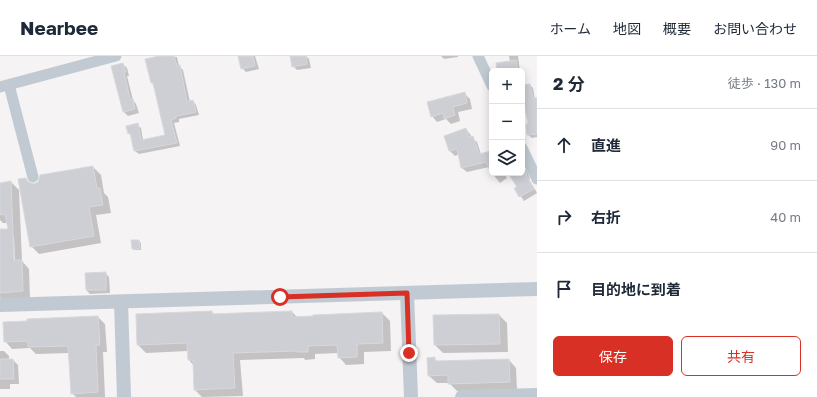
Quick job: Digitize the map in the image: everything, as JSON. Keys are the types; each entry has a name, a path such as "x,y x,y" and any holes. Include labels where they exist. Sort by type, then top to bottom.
{"street":[{"path":"33,177 5,86 85,60 116,56"},
{"path":"478,56 489,80"},
{"path":"525,154 537,179"},
{"path":"0,306 537,289"},
{"path":"407,293 411,397"},
{"path":"121,302 124,397"},
{"path":"462,397 537,395"}],"building":[{"path":"159,56 174,56 177,66 180,65 187,102 193,100 196,112 176,116 176,118 171,120 177,143 134,151 130,133 128,134 126,126 138,123 141,140 165,135 153,83 151,83 145,59"},
{"path":"238,56 253,56 255,66 241,69"},
{"path":"290,56 306,56 307,64 292,67"},
{"path":"516,60 517,68 497,68 496,63"},
{"path":"123,63 126,72 124,72 130,99 133,99 135,109 123,112 111,66"},
{"path":"530,84 533,98 537,98 537,134 527,135 526,124 528,124 525,108 525,85"},
{"path":"465,92 467,103 453,107 455,115 444,119 443,113 431,117 427,102"},
{"path":"466,128 469,137 473,136 479,154 489,152 489,168 486,162 461,168 457,149 449,151 444,136"},
{"path":"93,166 97,188 100,188 103,205 89,207 94,236 30,247 18,179 26,178 28,182 34,184 38,182 40,175"},
{"path":"525,171 534,189 519,197 514,188 517,187 510,176 525,176"},
{"path":"11,181 14,260 22,260 23,291 0,293 0,229 8,229 5,214 0,215 0,183"},
{"path":"131,240 139,240 140,249 132,249"},
{"path":"106,272 106,290 86,290 85,273"},
{"path":"212,311 212,314 292,311 292,317 382,312 383,343 357,344 357,357 338,358 337,345 308,346 308,352 233,353 235,388 194,390 193,360 188,360 187,343 137,345 136,314"},
{"path":"499,314 500,344 434,345 433,315"},
{"path":"98,316 100,345 96,345 98,392 71,394 68,346 28,347 28,341 4,342 3,322 27,321 27,319"},
{"path":"435,357 435,361 509,359 510,382 448,384 448,375 428,376 427,358"},
{"path":"0,359 13,359 14,379 0,379"}],"route":[{"path":"280,297 407,293 409,353"}]}
